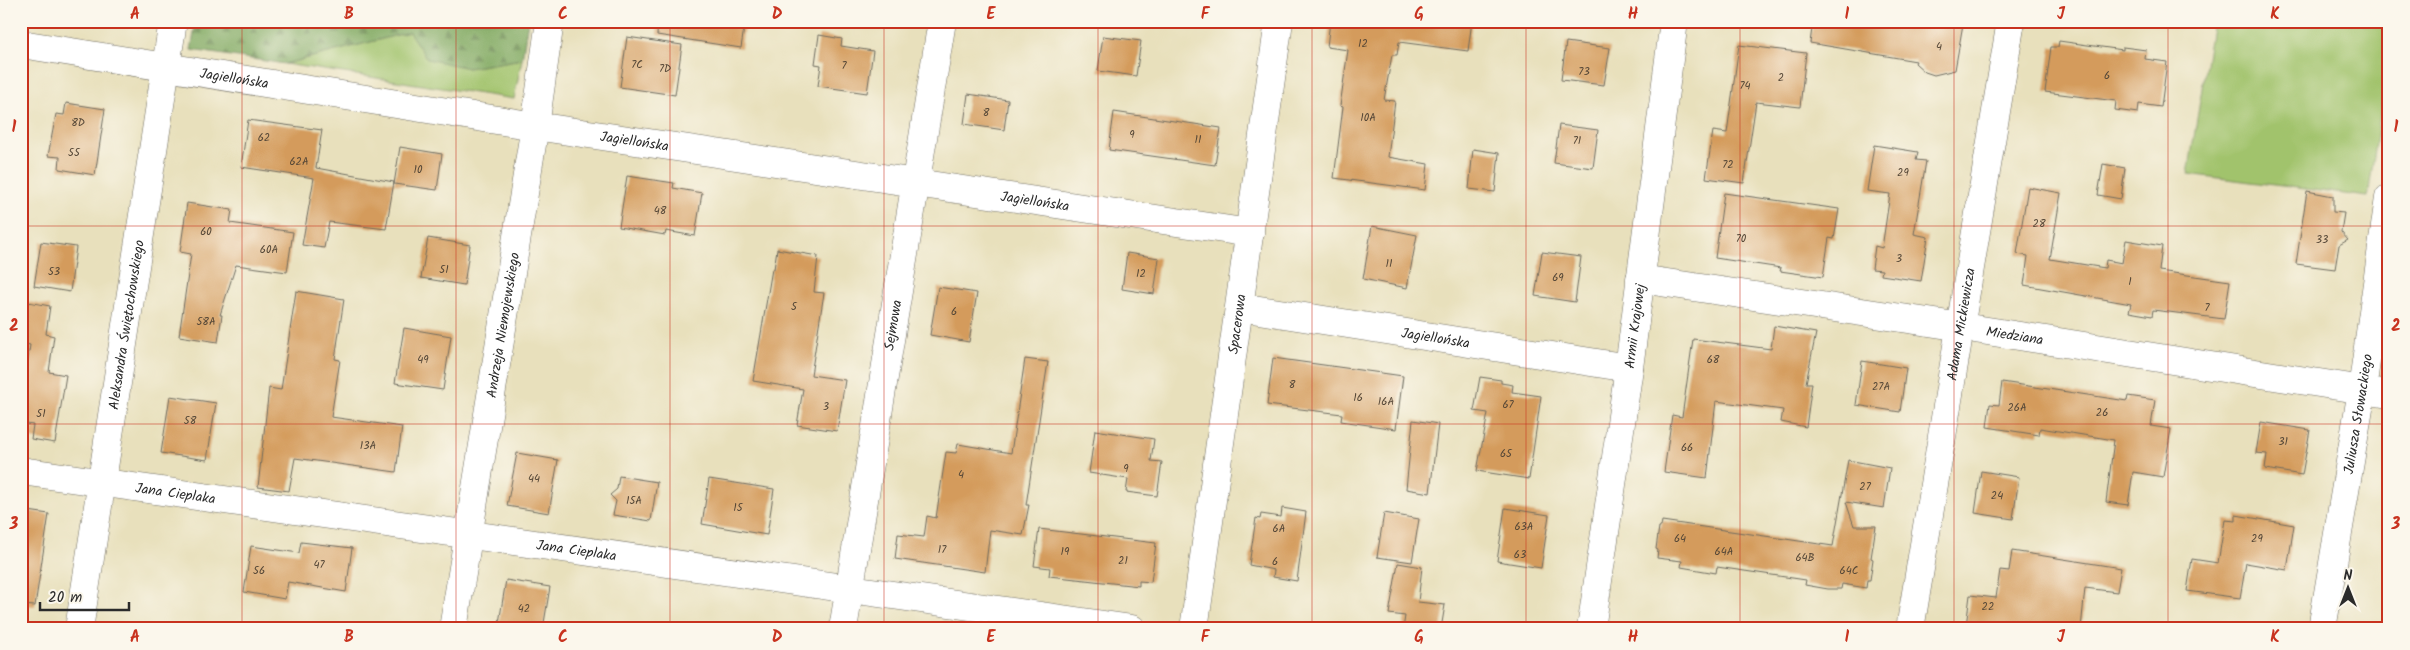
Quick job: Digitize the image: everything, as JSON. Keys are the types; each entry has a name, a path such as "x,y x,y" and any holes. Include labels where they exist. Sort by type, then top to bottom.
{"street":[{"name":"Aleksandra Świętochowskiego","path":"79,629 173,21"},
{"name":"Andrzeja Niemojewskiego","path":"453,629 535,126 550,21"},
{"name":"Sejmowa","path":"843,629 942,21"},
{"name":"Spacerowa","path":"1194,629 1279,21"},
{"name":"Armii Krajowej","path":"1591,629 1629,368 1674,21"},
{"name":"Adama Mickiewicza","path":"1910,629 1962,326 2010,21"},
{"name":"Jagiellońska","path":"21,44 535,126 1250,233"},
{"name":"Juliusza Słowackiego","path":"2322,629 2362,390 2389,198"},
{"name":"Miedziana","path":"1640,279 1962,326 2389,394"},
{"name":"Jagiellońska","path":"1240,307 1629,368"},
{"name":"Jana Cieplaka","path":"21,471 849,587 1132,629"}],"green space":[{"path":"196,21 528,21 522,59 468,68 427,59 409,32 285,64 191,50"},
{"path":"2213,21 2334,21 2389,28 2389,53 2368,197 2188,174"},
{"path":"409,32 468,68 522,59 514,99 285,64"}],"building":[{"path":"658,21 745,21 741,48 657,35"},
{"path":"1330,21 1472,21 1468,51 1399,42 1397,55 1392,55 1384,100 1395,101 1388,157 1428,164 1425,190 1334,178 1343,107 1340,106 1348,50 1327,47"},
{"path":"1813,21 1945,21 1963,24 1955,70 1934,75 1925,72 1915,63 1916,61 1810,43"},
{"path":"819,35 842,39 841,46 873,51 867,93 818,86 821,65 815,64"},
{"path":"1103,36 1141,41 1136,76 1098,71"},
{"path":"627,37 682,45 675,95 620,87"},
{"path":"2059,41 2123,50 2123,47 2146,50 2145,59 2167,62 2161,107 2139,104 2138,113 2115,110 2116,101 2045,92 2051,47 2058,47"},
{"path":"1566,42 1610,48 1604,85 1561,80"},
{"path":"1739,45 1806,53 1800,107 1756,102 1744,183 1706,178 1713,131 1727,133"},
{"path":"968,94 1008,100 1004,130 964,124"},
{"path":"66,103 105,109 95,175 59,169 60,157 48,156 56,114 64,115"},
{"path":"1114,112 1221,128 1215,165 1109,150"},
{"path":"248,120 322,130 316,168 394,182 386,229 329,222 324,248 302,245 314,178 241,167"},
{"path":"1559,125 1598,130 1593,168 1554,163"},
{"path":"1874,145 1918,152 1916,160 1926,161 1914,234 1928,237 1921,281 1881,275 1882,270 1872,269 1875,246 1882,248 1890,194 1867,191"},
{"path":"400,147 442,154 437,190 394,184"},
{"path":"1473,149 1499,153 1495,192 1469,189"},
{"path":"2103,164 2125,168 2121,199 2098,195"},
{"path":"627,176 674,183 673,188 702,193 695,236 666,231 665,235 619,227"},
{"path":"2028,187 2061,193 2050,259 2105,268 2106,260 2122,263 2126,240 2162,246 2159,271 2230,281 2224,319 2153,310 2152,316 2129,312 2131,304 2024,285 2028,256 2017,254"},
{"path":"2307,191 2333,196 2333,212 2344,213 2341,232 2348,240 2339,245 2335,269 2296,264"},
{"path":"1724,193 1839,209 1834,239 1829,238 1823,277 1780,271 1781,268 1715,258"},
{"path":"187,203 232,210 230,223 293,232 287,272 236,265 220,315 222,315 218,342 179,336 191,254 180,252"},
{"path":"1372,226 1417,235 1407,288 1363,279"},
{"path":"428,238 470,245 464,285 421,278"},
{"path":"41,242 76,247 70,292 34,286"},
{"path":"777,249 818,256 814,292 824,293 811,375 845,380 837,431 797,425 803,389 753,381"},
{"path":"1542,252 1581,257 1575,302 1535,296"},
{"path":"1127,253 1159,258 1154,294 1122,289"},
{"path":"938,287 977,293 969,342 930,335"},
{"path":"296,291 344,299 335,359 340,360 331,417 402,427 396,472 295,458 289,491 258,487 269,388 281,390"},
{"path":"28,302 50,306 46,334 54,336 49,372 66,375 55,443 31,439 33,425 21,423 21,403 30,345 22,343"},
{"path":"1774,326 1816,333 1806,383 1812,383 1806,427 1781,422 1783,410 1716,401 1707,478 1664,472 1672,415 1682,417 1693,339 1771,349"},
{"path":"404,328 451,336 443,390 395,383"},
{"path":"1273,358 1403,376 1396,429 1341,421 1342,414 1267,405"},
{"path":"1025,359 1048,362 1026,505 1029,505 1023,535 990,530 985,572 895,559 898,534 924,537 927,516 936,518 946,452 956,453 958,444 1011,453"},
{"path":"1862,361 1906,368 1900,412 1856,405"},
{"path":"1480,377 1501,380 1501,383 1513,385 1512,392 1541,396 1529,479 1477,471 1488,413 1474,411"},
{"path":"2002,382 2127,401 2128,396 2155,400 2151,426 2171,429 2163,477 2133,472 2128,505 2106,502 2114,440 2040,428 2039,435 1987,427 1990,404 1999,405"},
{"path":"170,396 216,403 207,460 161,453"},
{"path":"1413,420 1438,424 1430,493 1406,489"},
{"path":"2261,422 2310,430 2302,475 2265,469 2267,454 2256,453"},
{"path":"1095,430 1154,439 1151,461 1162,462 1157,496 1126,492 1128,479 1089,473"},
{"path":"517,453 558,460 549,513 507,506"},
{"path":"1848,460 1890,468 1884,508 1846,502 1854,526 1876,526 1870,580 1867,580 1866,588 1842,584 1841,589 1828,589 1805,585 1806,580 1717,567 1716,573 1681,567 1682,561 1657,558 1658,550 1656,549 1659,527 1661,527 1662,521 1833,546"},
{"path":"1981,471 2019,477 2013,519 1975,513"},
{"path":"619,476 657,482 651,521 613,515 616,501 610,495 617,489"},
{"path":"709,479 774,489 767,535 702,524"},
{"path":"1282,508 1306,512 1297,581 1273,577 1274,570 1249,565 1256,518 1260,519 1261,514 1281,517"},
{"path":"1505,508 1549,515 1541,568 1497,561"},
{"path":"21,510 49,514 35,606 21,605"},
{"path":"1384,513 1419,519 1412,562 1377,557"},
{"path":"2236,515 2294,525 2287,570 2246,563 2240,598 2187,591 2192,559 2218,563 2225,520 2236,521"},
{"path":"1039,529 1156,543 1151,582 1139,581 1139,586 1049,576 1050,568 1034,566"},
{"path":"301,542 352,548 346,592 288,582 285,599 244,592 251,546 299,553"},
{"path":"2012,551 2121,568 2117,592 2085,588 2081,629 1992,629 1966,626 1970,595 1996,598 2000,570 2009,571"},
{"path":"1398,563 1422,567 1418,602 1445,605 1441,629 1403,629 1405,616 1389,614"},
{"path":"506,580 550,587 543,629 498,629"}]}
